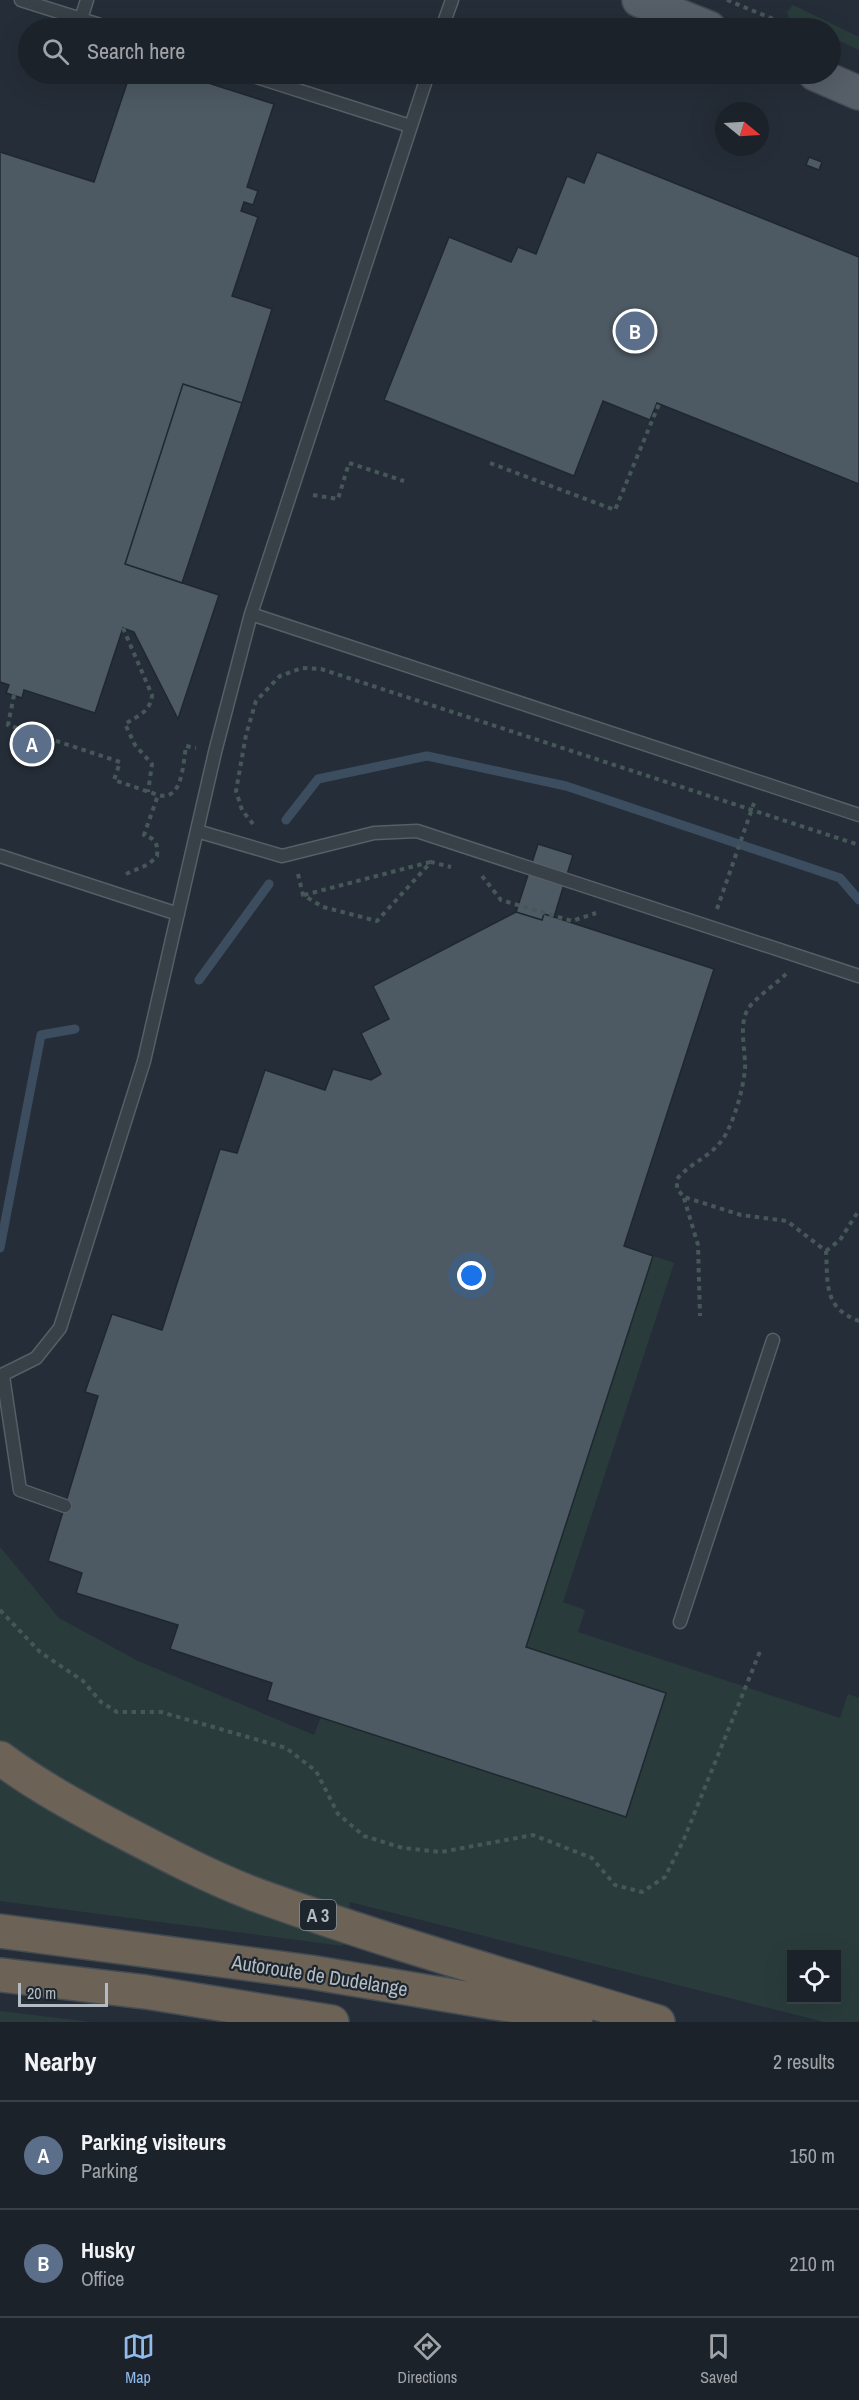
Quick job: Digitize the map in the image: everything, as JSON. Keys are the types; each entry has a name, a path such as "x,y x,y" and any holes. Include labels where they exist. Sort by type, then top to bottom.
{"highway":[{"name":"A 3","path":"0,1758 101,1820 167,1855 250,1892 382,1937 658,2022"},
{"name":"Autoroute de Dudelange","path":"0,1931 310,1972 495,2002 640,2022"},
{"path":"0,1975 146,1992 332,2022"}],"main road":[{"path":"639,0 684,18"},
{"path":"838,84 859,93"}],"lane":[{"path":"21,0 75,18"},
{"path":"82,18 87,0"},
{"path":"446,18 452,0"},
{"path":"278,84 410,126"},
{"path":"65,1506 20,1490 1,1376 36,1358 60,1328 144,1061 215,752 251,614 425,84"},
{"path":"251,614 859,815"},
{"path":"197,831 282,856 374,833 417,831 859,976"},
{"path":"0,856 178,914"},
{"path":"680,1623 772,1340"}],"path":[{"path":"726,0 770,18"},
{"path":"490,463 615,510 659,404"},
{"path":"291,490 338,499 349,463 404,481"},
{"path":"123,628 152,695 151,705 125,724 135,746 152,764 148,792"},
{"path":"248,846 254,826 242,810 236,791 256,701 280,676 302,668 321,669 859,845"},
{"path":"14,695 8,725 120,762 114,780 164,797 173,795 178,787 186,746 242,759"},
{"path":"122,875 149,864 157,856 158,845 153,838 144,835 158,795"},
{"path":"728,878 747,824"},
{"path":"289,872 297,870 303,895 323,907 377,921 431,862"},
{"path":"303,895 431,862 452,867"},
{"path":"472,873 482,876 501,900 572,921 595,912 606,916"},
{"path":"776,970 796,977"},
{"path":"700,1316 698,1245 684,1197 677,1189 677,1179 682,1173 710,1155 727,1132 740,1094 745,1070 744,1025 748,1009 786,974"},
{"path":"684,1197 741,1215 787,1221 826,1251 829,1295 842,1315 859,1321"},
{"path":"826,1251 840,1240 859,1210"},
{"path":"0,1610 40,1652 83,1681 101,1702 117,1712 162,1712 286,1748 316,1771 338,1814 364,1836 403,1848 441,1852 533,1835 592,1858 615,1885 642,1892 665,1877 684,1839 761,1649"}],"green space":[{"path":"793,5 820,18 789,18 787,12"},
{"path":"841,28 859,37 859,50 841,42"},
{"path":"653,1256 674,1263 563,1602 585,1610 578,1632 840,1718 848,1694 859,1698 859,2022 824,2022 350,1902 343,1946 0,1901 0,1547 59,1618 138,1661 314,1735 321,1717 625,1816 666,1693 526,1647"},
{"path":"0,2011 91,2022 0,2022"}],"building":[{"path":"127,84 211,84 274,104 247,187 258,191 253,205 244,202 241,211 258,217 232,296 272,309 242,403 183,384 125,564 219,595 178,719 134,632 123,628 95,713 24,690 22,698 6,693 9,685 0,682 0,152 94,182"},
{"path":"597,152 859,257 859,484 657,403 650,420 603,401 574,476 384,400 449,237 511,262 518,247 536,254 567,176 584,183"},
{"path":"809,157 822,162 819,170 806,165"},
{"path":"183,384 242,403 182,583 125,564"},
{"path":"538,844 573,855 554,917 544,914 542,920 516,912"},
{"path":"516,912 542,920 544,914 714,969 624,1246 653,1256 526,1647 666,1693 626,1817 267,1700 272,1683 170,1649 178,1625 76,1593 82,1573 48,1561 98,1396 85,1392 112,1314 162,1330 220,1149 237,1153 265,1070 325,1090 333,1069 371,1080 381,1074 361,1033 389,1019 373,986"}],"waterway":[{"path":"286,820 318,779 427,756 566,786 840,878 859,900"},
{"path":"199,980 269,884"},
{"path":"0,1248 41,1035 75,1029"}],"place":[{"name":"Husky","path":"635,331"},
{"name":"Parking visiteurs","path":"32,744"}]}
